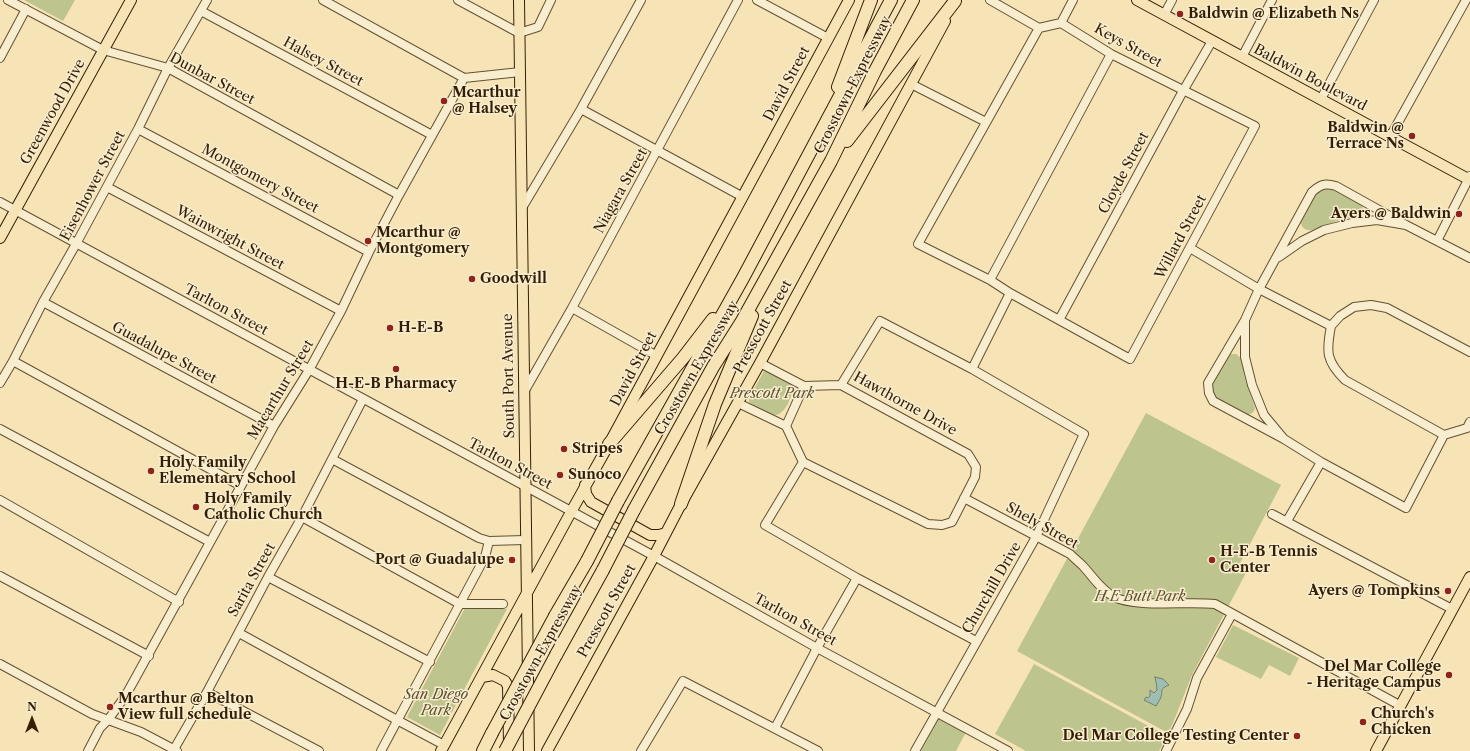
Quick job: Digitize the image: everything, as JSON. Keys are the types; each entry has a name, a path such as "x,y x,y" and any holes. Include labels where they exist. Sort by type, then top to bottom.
{"highway":[{"path":"818,138 871,0"},
{"name":"Crosstown Expressway","path":"483,751 555,616 587,561 618,501 740,283 891,0"},
{"name":"Crosstown Expressway","path":"505,751 634,510 713,367 742,321 832,161 875,71 913,0"},
{"path":"832,161 956,0"},
{"path":"681,504 715,404 773,265"},
{"path":"609,444 683,358 740,283"}],"main road":[{"name":"Greenwood Drive","path":"0,238 131,0"},
{"name":"South Port Avenue","path":"519,0 529,751"},
{"name":"David Street","path":"443,748 849,0"},
{"name":"Presscott Street","path":"547,751 681,504 760,363 956,0"},
{"name":"Baldwin Boulevard","path":"1137,0 1390,137 1470,178"},
{"path":"586,485 586,494 591,502 650,535 660,535 666,533"},
{"path":"1376,751 1470,577"},
{"path":"482,677 493,675 505,681 508,686 509,751"}],"street":[{"name":"Dunbar Street","path":"8,0 103,50 168,68 399,195"},
{"name":"Eisenhower Street","path":"0,383 138,129 168,68 207,0"},
{"path":"323,0 464,78 520,72"},
{"path":"458,0 519,33 538,27 551,0"},
{"path":"521,208 581,109 641,0"},
{"name":"Niagara Street","path":"524,393 572,308 738,0"},
{"path":"757,0 828,38"},
{"path":"990,0 1039,28 1061,23 1073,0"},
{"path":"1164,15 1172,0"},
{"path":"1242,57 1272,0"},
{"path":"1321,100 1374,0"},
{"path":"1390,137 1465,2"},
{"path":"0,58 26,10"},
{"name":"Halsey Street","path":"201,11 432,135"},
{"name":"Keys Street","path":"1061,23 1111,54 1255,126"},
{"path":"1039,28 918,244 990,280 1010,293 1059,320"},
{"name":"Cloyde Street","path":"1059,320 1212,40"},
{"path":"990,280 1111,54"},
{"name":"Macarthur Street","path":"88,751 100,728 108,720 126,695 149,656 274,426 309,370 341,311 369,252 399,195 464,78"},
{"path":"911,84 986,122"},
{"path":"581,109 743,196"},
{"name":"Willard Street","path":"1059,320 1130,360 1255,126"},
{"name":"Montgomery Street","path":"138,129 369,252"},
{"path":"1437,241 1470,178"},
{"path":"1469,427 1444,435 1406,508 1213,401 1209,393 1208,383 1244,320 1312,192 1319,186 1326,183 1336,186 1406,225 1470,258"},
{"name":"Wainwright Street","path":"107,187 341,311"},
{"name":"Tarlton Street","path":"0,202 654,556 817,648 1008,751"},
{"path":"1277,259 1302,241 1324,230 1352,223 1377,220 1406,225"},
{"path":"1190,248 1260,289 1331,326"},
{"path":"842,384 880,321 972,369 1010,293"},
{"name":"Guadalupe Street","path":"43,302 274,426"},
{"path":"1444,435 1345,380 1334,369 1329,355 1328,341 1331,326 1340,316 1354,307 1371,305 1387,308 1470,352"},
{"path":"572,308 656,356"},
{"path":"1244,320 1244,357 1252,385 1264,415 1284,439"},
{"path":"13,361 241,486"},
{"path":"760,363 804,386 786,426"},
{"name":"Churchill Drive","path":"915,751 1036,537 1084,434 972,369"},
{"name":"Hawthorne Drive","path":"804,386 842,384 968,454 976,467 975,477 964,498"},
{"name":"Sarita Street","path":"175,750 302,517 363,399"},
{"path":"738,403 786,426 803,462 928,524 942,525 952,522 964,498"},
{"path":"0,429 210,542"},
{"path":"332,459 467,533 489,541 525,540"},
{"path":"803,462 765,525 858,578 976,642"},
{"path":"1287,521 1321,462"},
{"name":"Shely Street","path":"964,498 1070,554 1083,566 1100,586 1114,597 1130,602 1199,602 1214,604 1401,706"},
{"path":"0,500 179,602"},
{"path":"1272,514 1452,609"},
{"path":"302,517 460,604 503,604"},
{"path":"381,751 485,557 489,541"},
{"path":"0,576 149,656"},
{"path":"268,577 430,662"},
{"path":"775,728 817,648 858,578"},
{"path":"1166,751 1187,709 1197,678 1232,614"},
{"path":"239,632 397,720 443,748"},
{"path":"0,664 92,714 141,732 175,750"},
{"path":"641,751 683,681 818,751"},
{"path":"207,692 319,751"}],"green space":[{"path":"24,0 75,0 63,21"},
{"path":"1328,188 1345,194 1361,203 1363,206 1363,213 1356,217 1342,219 1312,230 1305,229 1301,224 1301,219 1318,192"},
{"path":"1231,354 1236,354 1241,358 1245,379 1255,408 1253,413 1248,415 1218,401 1212,390 1219,370"},
{"name":"Prescott Park","path":"768,369 792,382 793,386 789,402 786,407 779,414 775,415 765,412 749,402 749,398 764,371"},
{"name":"H E Butt Park","path":"1146,413 1281,485 1239,565 1247,571 1192,675 1168,733 1017,651"},
{"name":"San Diego Park","path":"465,608 507,609 440,735 407,717"},
{"path":"1233,625 1299,658 1290,676 1269,665 1261,679 1216,657"},
{"path":"1034,664 1167,736 1159,751 1026,751 995,734"},
{"path":"939,718 966,732 956,751 921,751"}],"water":[{"path":"1155,677 1163,679 1169,685 1162,690 1161,697 1156,706 1144,700 1146,697 1148,698 1150,696 1150,690 1154,693 1157,690"}],"place":[{"name":"Baldwin @ Elizabeth Ns","path":"1180,14"},
{"name":"Mcarthur @ Halsey","path":"444,101"},
{"name":"Baldwin @ Terrace Ns","path":"1412,136"},
{"name":"Ayers @ Baldwin","path":"1459,214"},
{"name":"Mcarthur @ Montgomery","path":"368,241"},
{"name":"Goodwill","path":"472,279"},
{"name":"H-E-B","path":"390,328"},
{"name":"H-E-B Pharmacy","path":"396,369"},
{"name":"Stripes","path":"564,449"},
{"name":"Holy Family Elementary School","path":"151,471"},
{"name":"Sunoco","path":"560,475"},
{"name":"Holy Family Catholic Church","path":"196,507"},
{"name":"Port @ Guadalupe","path":"512,560"},
{"name":"H-E-B Tennis Center","path":"1212,560"},
{"name":"Ayers @ Tompkins","path":"1448,591"},
{"name":"Del Mar College - Heritage Campus","path":"1449,675"},
{"name":"Mcarthur @ Belton View full schedule","path":"110,707"},
{"name":"Church's Chicken","path":"1363,722"},
{"name":"Del Mar College Testing Center","path":"1297,736"}]}
